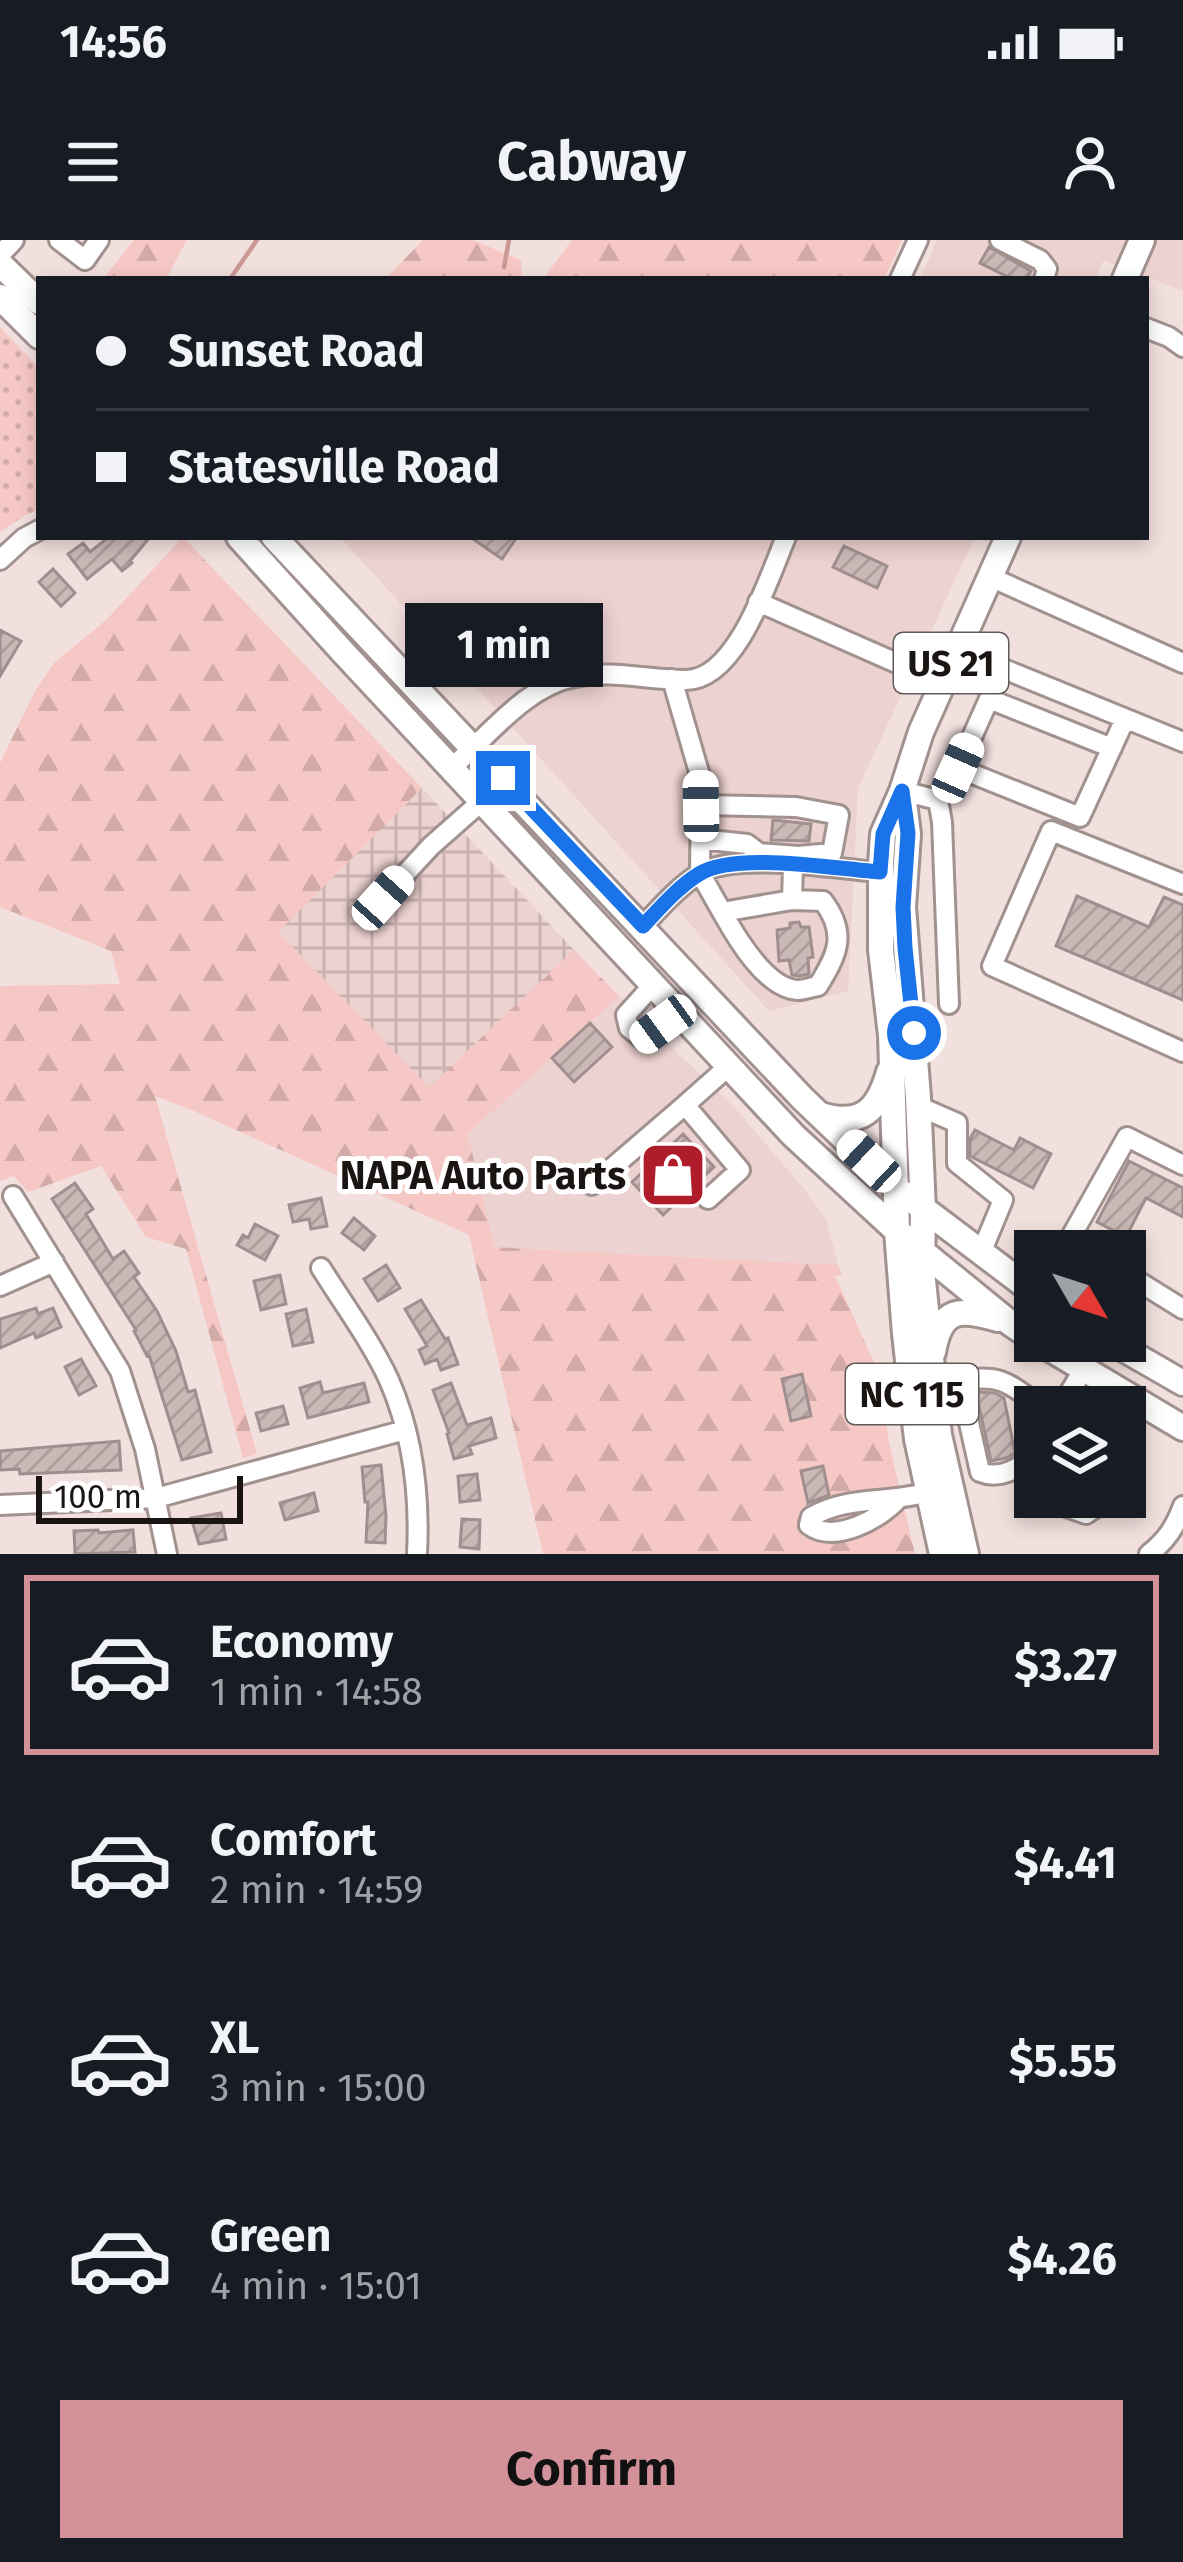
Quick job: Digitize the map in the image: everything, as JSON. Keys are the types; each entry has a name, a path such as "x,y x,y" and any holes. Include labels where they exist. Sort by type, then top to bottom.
{"main road":[{"path":"1126,276 1142,240"},
{"path":"0,260 36,299"},
{"path":"0,297 36,333"},
{"path":"242,540 793,1135 897,1231 1014,1326"},
{"path":"277,540 820,1115 896,1188 1014,1278"},
{"name":"US 21","path":"897,1231 892,1058 881,950 883,834 921,732 1007,540"},
{"name":"US 21","path":"902,791 908,833 905,948 923,1210"},
{"path":"820,1115 845,1121 868,1112 885,1087 892,1058"},
{"name":"NC 115","path":"923,1210 921,1250 944,1457 966,1554"},
{"name":"NC 115","path":"897,1231 917,1439 942,1554"},
{"path":"932,1360 936,1333 952,1314 962,1311 1010,1323"},
{"path":"1070,1362 1110,1386"},
{"path":"1146,1362 1183,1383"},
{"path":"1146,1407 1183,1428"}],"street":[{"path":"0,260 14,240"},
{"path":"59,240 86,260 99,240"},
{"path":"901,276 918,240"},
{"path":"1000,240 1040,260 1047,269 1045,276"},
{"path":"1149,329 1183,347"},
{"path":"0,560 36,532"},
{"path":"451,768 547,686 574,677 692,681 709,675 740,638 785,540"},
{"path":"990,577 1183,663"},
{"path":"758,602 942,683"},
{"path":"957,650 1183,742"},
{"path":"672,680 701,779 700,873 722,912 741,945 776,983 795,990 818,986 838,953 836,925 823,901 792,900 722,912"},
{"path":"949,1004 938,800 989,699 1112,748"},
{"path":"958,768 1080,817 1125,719"},
{"path":"902,791 938,800"},
{"path":"383,898 430,846 482,801"},
{"path":"701,806 796,807 839,815 832,853 759,853 748,844 701,839"},
{"path":"1183,884 1051,831 992,967 1183,1052"},
{"path":"643,926 700,873 716,866 734,863 880,872"},
{"path":"792,900 793,866"},
{"path":"653,985 626,1015 629,1028 643,1039 678,1011"},
{"path":"592,1185 729,1066"},
{"path":"685,1105 740,1170 708,1198"},
{"path":"918,1106 957,1123 957,1162 1003,1200 981,1253"},
{"path":"1081,1230 1126,1137 1183,1166"},
{"path":"13,1196 120,1371 145,1449 167,1554"},
{"path":"0,1286 54,1262"},
{"path":"321,1268 389,1380 416,1477 417,1554"},
{"path":"1146,1286 1183,1310"},
{"path":"1073,1386 1083,1370"},
{"path":"1014,1390 991,1376 965,1380 961,1387 980,1472 988,1476 1014,1470"},
{"path":"0,1505 156,1498 404,1430"},
{"path":"944,1457 975,1452"},
{"path":"899,1498 928,1492"},
{"path":"1149,1554 1165,1542 1183,1506"}],"shaded area":[{"path":"937,240 1183,240 1183,291 1104,260 1096,276 921,276"},
{"path":"343,540 974,540 858,788 848,991 769,1011"},
{"path":"422,788 574,950 429,1088 277,931"},
{"path":"619,996 734,1107 805,1190 826,1219 838,1265 494,1247 468,1134"}],"green space":[{"path":"134,240 187,240 168,276 105,276"},
{"path":"423,240 473,240 521,260 522,276 388,276"},
{"path":"572,240 902,240 885,276 545,276"},
{"path":"0,327 36,365 36,510 0,532"},
{"path":"180,540 186,540 422,788 278,932 429,1087 574,950 619,996 468,1134 494,1247 838,1265 842,1275 835,1276 878,1371 915,1554 543,1554 469,1235 155,1096 257,1454 243,1458 186,1249 146,1237 101,1166 28,1192 14,1176 0,1181 0,986 120,984 111,951 0,907 0,763 54,663 106,620"}],"building":[{"path":"989,247 1031,271 1028,276 1006,276 980,263"},
{"path":"105,540 148,540 122,571 112,559 87,579 68,554 83,543 90,552"},
{"path":"474,540 515,540 502,559"},
{"path":"844,546 887,566 877,588 833,567"},
{"path":"53,569 75,593 61,606 39,582"},
{"path":"0,630 21,641 0,676"},
{"path":"773,820 811,824 809,841 771,840"},
{"path":"1077,896 1149,927 1164,897 1183,905 1183,1000 1056,946"},
{"path":"799,922 809,927 813,957 808,958 809,974 799,976 792,975 789,960 779,961 777,930"},
{"path":"590,1023 612,1047 574,1082 552,1058"},
{"path":"975,1130 1014,1150 1020,1138 1051,1154 1033,1188 970,1156"},
{"name":"NAPA Auto Parts","path":"683,1134 714,1167 663,1215 632,1182"},
{"path":"1129,1161 1183,1188 1183,1217 1146,1198 1130,1230 1112,1230 1097,1222"},
{"path":"75,1183 93,1209 86,1214 113,1259 124,1251 139,1273 134,1277 176,1351 188,1392 195,1390 211,1452 182,1460 149,1355 52,1199"},
{"path":"321,1198 327,1226 311,1229 309,1219 293,1222 289,1205"},
{"path":"354,1218 375,1236 364,1250 342,1233"},
{"path":"255,1224 278,1236 265,1260 237,1245 243,1235 248,1238"},
{"path":"386,1265 400,1288 378,1301 364,1279"},
{"path":"280,1275 286,1304 261,1310 254,1281"},
{"path":"421,1300 448,1338 458,1364 441,1370 437,1359 425,1364 419,1350 427,1346 405,1309"},
{"path":"36,1308 38,1314 53,1308 61,1327 0,1348 0,1319"},
{"path":"306,1309 313,1342 293,1346 286,1314"},
{"path":"81,1359 96,1386 79,1395 65,1367"},
{"path":"802,1374 811,1416 791,1421 782,1379"},
{"path":"320,1382 323,1393 364,1383 369,1402 308,1418 300,1388"},
{"path":"451,1383 467,1425 491,1418 496,1438 469,1446 472,1454 454,1459 433,1390"},
{"path":"976,1392 1004,1398 1014,1454 991,1461"},
{"path":"283,1406 288,1424 261,1431 256,1413"},
{"path":"119,1441 121,1470 20,1474 19,1469 0,1470 0,1451"},
{"path":"381,1465 385,1543 366,1542 368,1502 362,1467"},
{"path":"823,1466 829,1495 808,1503 801,1471"},
{"path":"477,1474 480,1500 460,1502 458,1476"},
{"path":"314,1493 318,1511 285,1520 280,1503"},
{"path":"221,1513 226,1539 199,1544 191,1518"},
{"path":"462,1519 480,1520 479,1549 460,1547"},
{"path":"133,1530 135,1552 75,1554 74,1531"}],"waterway":[{"path":"232,276 257,240"},
{"path":"504,267 509,240"}],"place":[{"name":"NAPA Auto Parts","path":"673,1175"}],"route":[{"path":"503,778 643,926 700,873 716,866 753,863 880,872 883,834 902,791 908,833 905,948 914,1033"}]}
